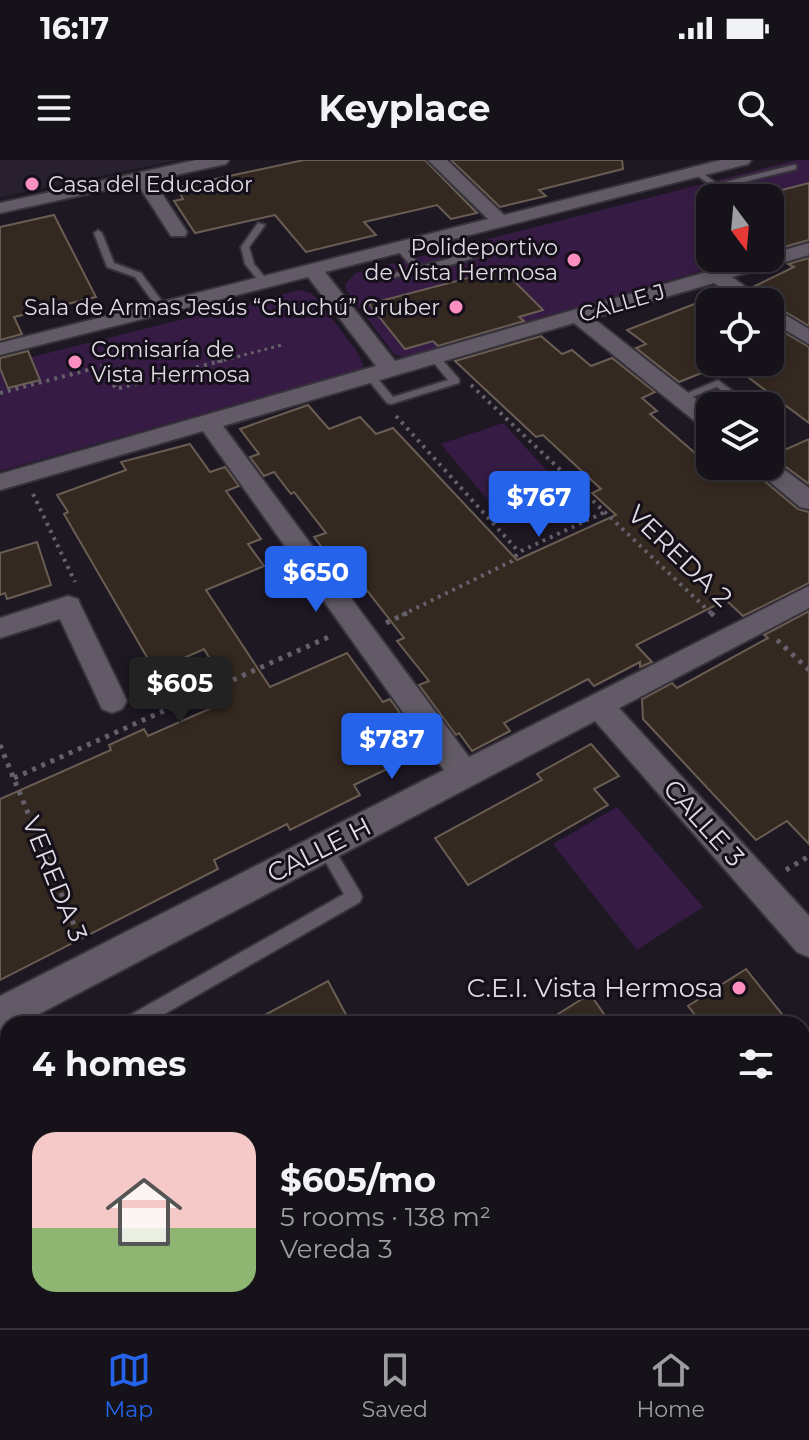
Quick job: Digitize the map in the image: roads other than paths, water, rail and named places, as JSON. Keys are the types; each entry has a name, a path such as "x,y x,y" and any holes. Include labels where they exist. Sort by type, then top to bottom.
{"street":[{"path":"0,208 220,160"},
{"path":"437,160 501,222"},
{"path":"0,349 742,160"},
{"path":"142,177 178,232"},
{"name":"CALLE J","path":"0,482 809,249"},
{"path":"313,270 380,373"},
{"path":"717,276 735,288"},
{"path":"578,316 696,410"},
{"path":"784,321 809,338"},
{"path":"208,422 465,775"},
{"path":"783,480 809,501"},
{"name":"CALLE H","path":"0,1015 809,596"},
{"path":"0,628 68,606 112,701"},
{"name":"CALLE 3","path":"599,705 809,941"}],"lane":[{"path":"696,172 716,187 793,167"},
{"path":"261,225 245,247 250,264 264,282"},
{"path":"98,233 110,265 138,275 162,308"},
{"path":"435,239 455,261"},
{"path":"400,248 419,270"},
{"path":"394,276 480,254"},
{"path":"380,373 391,401 455,381 434,357"},
{"path":"681,398 718,383 729,392"},
{"path":"145,1016 354,897 325,847"}],"place":[{"name":"Casa del Educador","path":"32,184"},
{"name":"Polideportivo de Vista Hermosa","path":"574,260"},
{"name":"Sala de Armas Jesús “Chuchú” Gruber","path":"456,307"},
{"name":"Comisaría de Vista Hermosa","path":"75,362"},
{"name":"C.E.I. Vista Hermosa","path":"739,988"}]}
